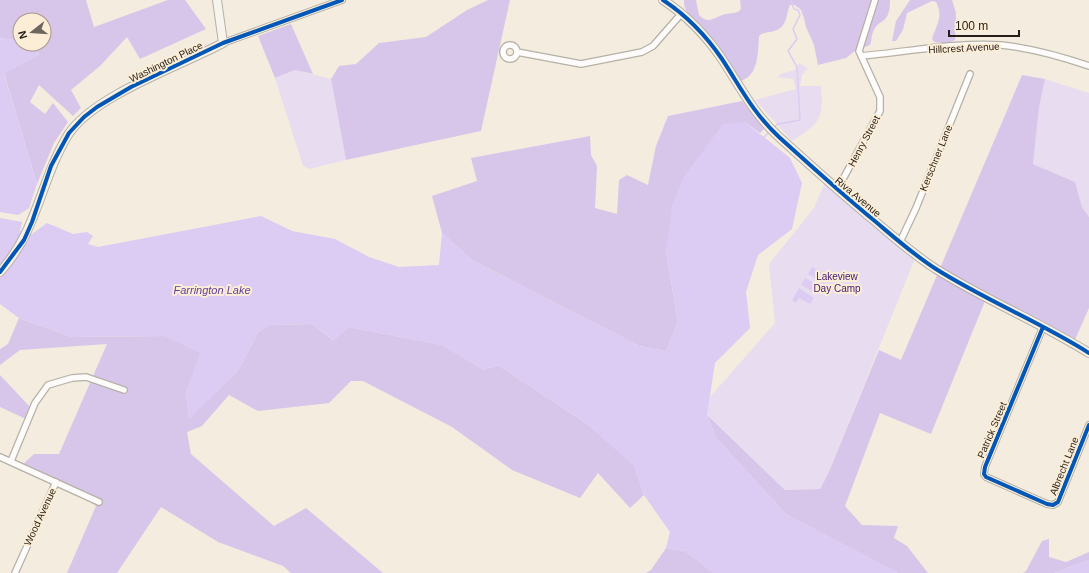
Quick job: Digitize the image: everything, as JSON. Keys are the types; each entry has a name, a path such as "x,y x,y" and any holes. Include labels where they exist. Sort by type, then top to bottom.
{"street":[{"path":"217,0 223,43 342,0"},
{"name":"Riva Avenue","path":"663,0 681,14 708,41 721,58 745,99 772,130 837,190 918,257 953,280 1089,353"},
{"path":"861,56 860,46 876,0"},
{"path":"517,52 581,64 642,52 653,46 681,14"},
{"name":"Washington Place","path":"0,272 24,240 52,166 69,133 84,117 96,107 131,87 223,43"},
{"name":"Hillcrest Avenue","path":"861,56 954,46 1000,45 1056,54 1089,66"},
{"name":"Henry Street","path":"837,190 880,111 880,97 861,56"},
{"name":"Kerschner Lane","path":"900,242 916,208 970,74"},
{"name":"Patrick Street","path":"1043,328 984,471 986,477 1047,504"},
{"path":"11,462 35,403 48,385 72,378 86,377 124,390"},
{"name":"Albrecht Lane","path":"1047,504 1053,505 1058,502 1089,425"},
{"path":"0,457 56,482"},
{"name":"Wood Avenue","path":"15,573 56,482 100,502"}],"green space":[{"path":"799,63 808,68 802,75 800,86 821,86 822,106 821,114 814,125 792,141 755,100 796,89 793,79 777,77 781,74 795,70"},
{"path":"295,70 331,79 346,160 309,169 303,166 275,78"},
{"path":"1045,79 1089,93 1089,217 1082,207 1075,182 1033,164 1039,108"},
{"name":"Lakeview Day Camp","path":"825,182 916,256 828,474 820,489 785,490 707,415 710,397 775,323 769,264 814,208"}],"shaded area":[{"path":"0,0 86,0 94,27 168,0 185,0 206,29 140,59 127,37 100,66 71,90 81,108 73,116 39,85 30,102 45,114 53,103 68,122 54,143 37,184 4,73 40,54 38,52 52,52 52,12 12,12 12,40 0,38"},
{"path":"488,0 510,0 481,131 346,160 331,79 339,66 356,64 379,43 426,37 467,10"},
{"path":"684,0 696,0 699,15 708,20 724,14 738,12 741,9 740,0 890,0 890,8 886,18 875,27 870,45 855,51 846,58 818,65 814,45 806,27 801,10 795,5 790,5 785,22 781,28 775,31 763,33 759,36 758,56 754,69 746,79 739,81 721,49 709,34 690,17"},
{"path":"910,0 952,0 956,13 955,40 947,44 934,42 932,39 938,21 939,12 936,2 932,1 907,13 903,30 896,41 892,41 896,21"},
{"path":"291,24 313,74 295,70 275,78 258,36"},
{"path":"1022,75 1045,79 1039,108 1033,164 1075,182 1082,207 1089,217 1089,308 1074,342 987,296 931,434 880,413 845,506 862,525 898,526 894,538 907,546 928,573 898,573 787,515 716,438 707,415 785,490 820,489 828,474 879,350 901,360"},
{"path":"742,101 764,129 760,133 745,122 666,251 678,322 666,351 639,346 472,260 442,233 432,196 477,181 471,158 590,136 591,155 597,166 595,208 617,214 619,180 627,175 648,185 656,146 668,116"},
{"path":"19,318 72,337 166,336 201,353 186,393 189,418 238,371 258,332 269,325 312,324 333,340 349,327 442,345 484,370 498,365 587,424 634,465 644,495 630,508 598,473 580,498 512,470 452,427 363,381 351,381 329,403 258,411 229,395 202,426 187,432 191,454 274,526 306,508 383,573 291,573 283,566 218,542 161,507 117,573 67,573 96,506 67,485 20,467 34,454 59,454 107,344 20,350 0,365 0,349 8,344"},
{"path":"0,375 31,408 26,419 0,407"},
{"path":"1049,539 1049,557 1066,562 1089,552 1089,560 1054,573 1023,573 1026,571 1042,541"},
{"path":"666,548 685,551 714,573 646,573 651,570"}],"water":[{"path":"0,38 12,40 12,52 38,52 40,54 4,74 37,184 29,208 18,215 0,212"},
{"name":"Farrington Lake","path":"745,122 790,158 802,183 792,229 758,255 746,292 750,328 715,363 707,415 716,438 787,515 898,573 714,573 685,551 666,548 670,532 644,495 634,466 587,424 498,365 484,370 442,345 349,327 333,340 312,324 269,325 258,332 238,371 189,419 186,393 200,353 166,336 72,337 19,318 0,304 0,218 22,222 20,231 32,234 47,223 73,234 87,232 93,236 88,244 98,247 261,216 292,231 335,239 369,257 399,267 439,265 442,233 472,260 639,346 666,351 678,322 666,251 672,206 683,178 723,124"},
{"path":"812,267 827,276 823,283 808,274"},
{"path":"805,278 821,287 817,294 801,285"},
{"path":"799,288 814,298 810,304 799,298 796,303 792,300"},
{"path":"1089,560 1089,573 1054,573"}],"waterway":[{"path":"774,127 778,124 800,120 797,67 788,51 797,39 793,29 800,15 798,10 794,9 791,0"},
{"path":"764,137 770,131"}],"cycle path":[{"path":"0,272 24,240 32,222 51,166 69,133 84,117 97,107 131,87 223,43 342,0"},
{"path":"663,0 688,19 710,43 762,119 770,128 827,180 898,241 928,264 955,280 1089,353"},
{"path":"1043,327 985,467 984,474 986,477 1047,504 1053,505 1058,502 1089,425"}]}
